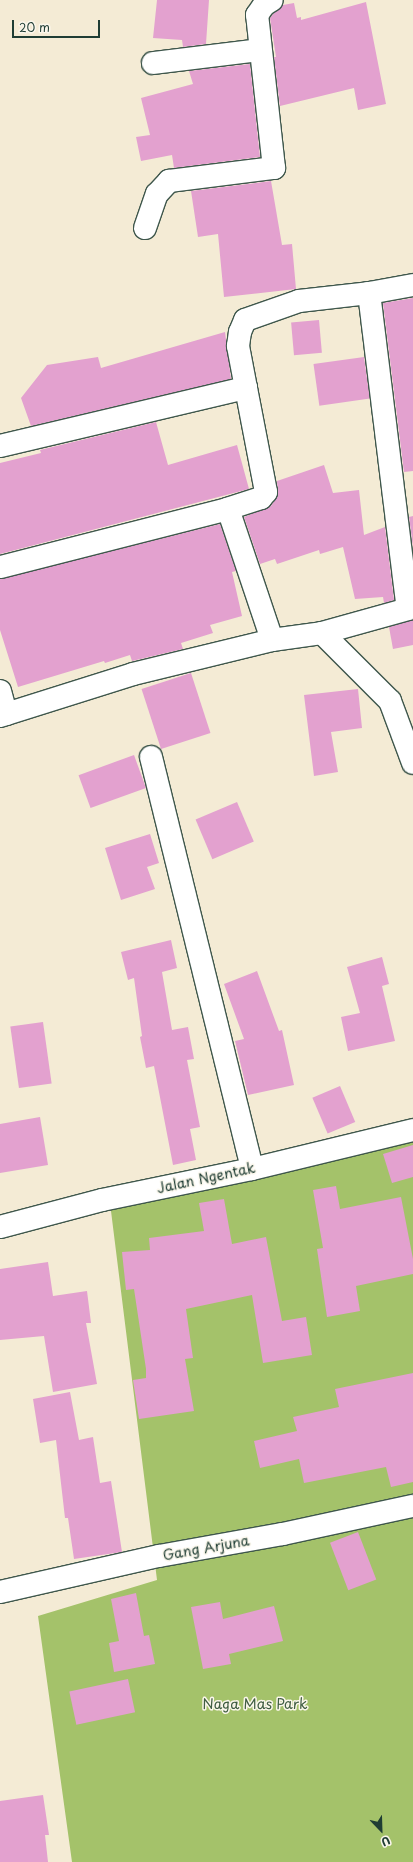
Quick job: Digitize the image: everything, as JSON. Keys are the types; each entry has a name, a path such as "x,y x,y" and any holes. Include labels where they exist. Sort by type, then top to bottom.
{"street":[{"path":"145,228 157,194 169,181 274,168 257,15 264,5 272,0"},
{"path":"153,63 260,50"},
{"path":"0,567 228,508 261,498 266,492 238,346 240,332 245,320 299,300 369,293 413,285"},
{"path":"0,692 3,715 132,674 272,640 322,633 410,609 369,293"},
{"path":"0,446 246,388"},
{"path":"228,508 272,640"},
{"path":"322,633 390,701 413,763"},
{"path":"151,757 252,1169"},
{"name":"Jalan Ngentak","path":"0,1227 102,1200 252,1169 413,1130"},
{"name":"Gang Arjuna","path":"0,1592 158,1556 283,1534 413,1506"}],"green space":[{"name":"Naga Mas Park","path":"413,1134 413,1862 72,1862 38,1616 157,1580 110,1203"}],"building":[{"path":"157,0 209,0 206,44 183,47 182,40 153,38"},
{"path":"366,2 386,104 358,110 354,88 280,106 274,57 276,57 270,18 273,14 283,5 294,3 297,18 301,17 301,20"},
{"path":"250,64 260,157 174,168 172,155 141,161 136,137 150,135 141,98 193,84 189,71"},
{"path":"271,181 282,245 292,244 296,289 224,297 218,234 198,237 191,191"},
{"path":"413,298 413,471 404,472 383,303"},
{"path":"319,320 322,353 294,355 291,322"},
{"path":"225,332 231,379 31,426 21,398 47,365 98,357 101,368"},
{"path":"364,357 370,399 319,406 313,364"},
{"path":"156,422 168,465 237,445 249,489 0,554 0,463 41,453 40,450"},
{"path":"324,465 333,493 359,490 364,535 385,527 394,600 384,603 383,597 355,599 343,547 320,554 319,550 277,564 275,559 260,564 244,517 271,506 278,495 277,481"},
{"path":"413,516 413,547 409,517"},
{"path":"220,524 236,571 232,572 242,616 210,625 213,633 181,643 183,649 132,661 130,655 105,663 104,661 18,687 0,630 0,579"},
{"path":"413,620 413,645 393,649 389,627"},
{"path":"191,673 210,733 161,749 142,689"},
{"path":"358,689 362,728 331,732 338,772 314,776 304,695"},
{"path":"134,755 146,788 91,808 79,775"},
{"path":"237,802 254,842 212,859 196,820"},
{"path":"150,834 159,863 147,867 155,889 121,900 105,848"},
{"path":"171,940 177,968 162,972 172,1030 188,1027 194,1059 187,1060 200,1127 190,1129 196,1160 173,1165 154,1066 146,1068 140,1037 142,1036 134,978 128,980 121,952"},
{"path":"382,957 389,984 382,986 395,1041 348,1051 341,1017 360,1013 347,967"},
{"path":"257,971 279,1031 282,1030 294,1085 248,1095 235,1041 244,1039 224,984"},
{"path":"43,1022 52,1083 19,1088 10,1027"},
{"path":"340,1086 355,1122 328,1134 312,1098"},
{"path":"40,1117 48,1165 0,1173 0,1124"},
{"path":"413,1145 413,1177 392,1183 383,1154"},
{"path":"336,1186 340,1209 401,1197 413,1259 413,1274 356,1286 360,1311 327,1317 317,1249 323,1248 313,1190"},
{"path":"224,1199 232,1244 266,1237 282,1321 306,1317 312,1355 263,1363 252,1295 186,1309 193,1358 185,1359 194,1411 139,1419 133,1380 146,1378 146,1369 134,1289 126,1290 122,1252 150,1250 149,1238 204,1231 199,1203"},
{"path":"48,1262 53,1296 87,1291 91,1323 86,1323 97,1384 53,1392 44,1336 0,1340 0,1269"},
{"path":"413,1373 413,1482 391,1487 386,1467 304,1483 299,1459 260,1468 254,1441 297,1431 293,1417 339,1407 335,1389"},
{"path":"70,1392 79,1440 93,1437 100,1483 111,1481 122,1552 74,1559 68,1518 65,1518 56,1440 40,1443 33,1399"},
{"path":"358,1532 376,1580 348,1590 330,1543"},
{"path":"136,1593 144,1636 149,1635 155,1664 114,1672 109,1643 119,1641 111,1599"},
{"path":"220,1602 223,1619 274,1606 283,1641 229,1654 231,1664 203,1669 191,1607"},
{"path":"128,1679 135,1712 76,1725 69,1691"},
{"path":"43,1795 49,1835 45,1835 48,1862 0,1862 0,1801"}]}
